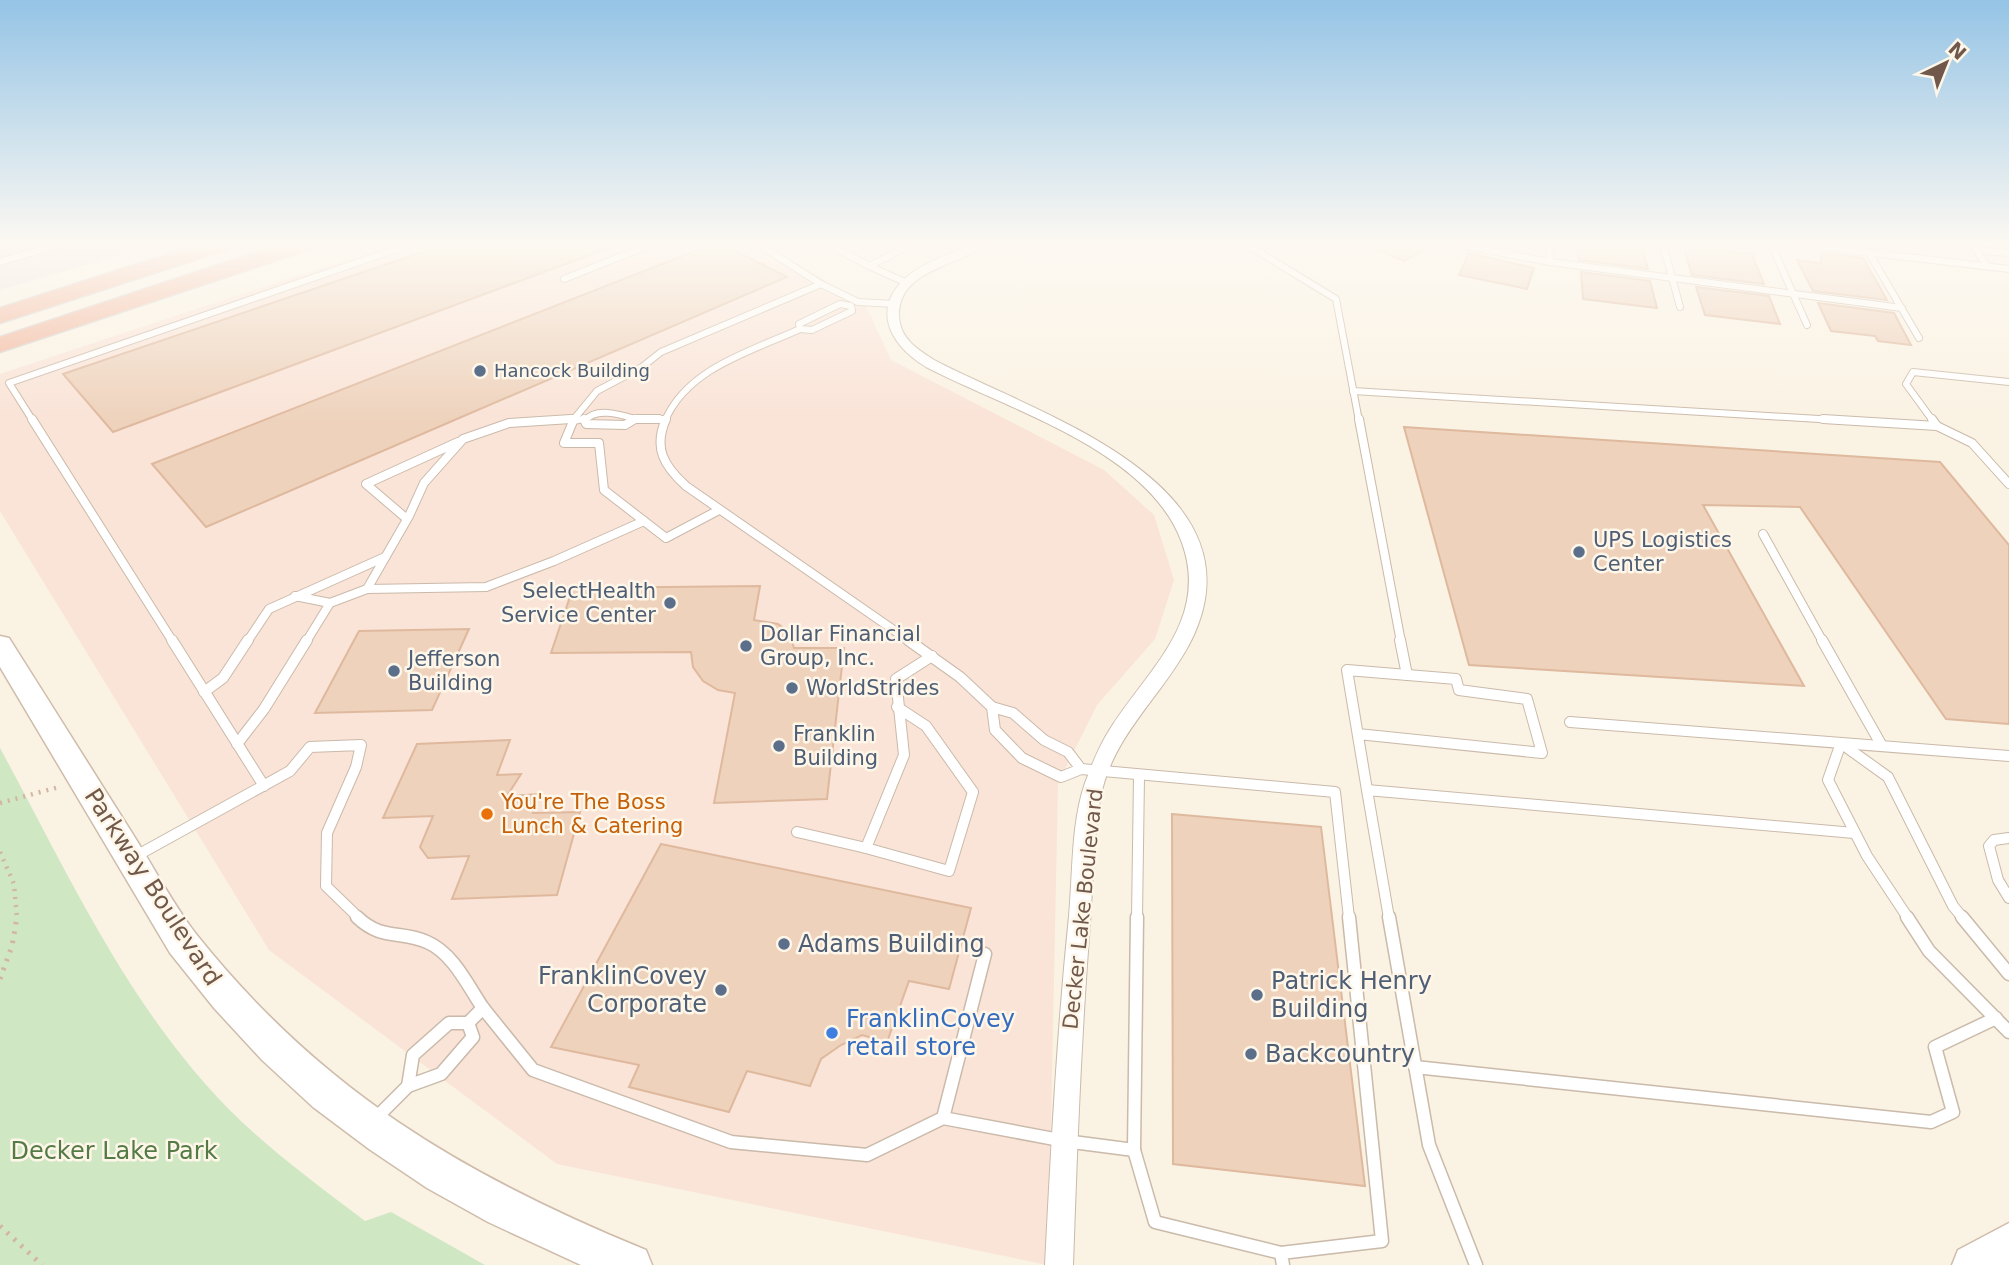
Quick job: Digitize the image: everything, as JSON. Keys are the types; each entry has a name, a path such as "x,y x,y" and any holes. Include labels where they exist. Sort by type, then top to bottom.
{"highway":[{"path":"0,316 40,303"},
{"path":"0,345 126,303"}],"street":[{"name":"Decker Lake Boulevard","path":"894,304 893,321 900,337 910,348 947,371 1096,446 1127,465 1161,496 1187,534 1197,574 1197,599 1190,628 1178,654 1090,770 1090,799 1068,1049 1059,1265"},
{"name":"Parkway Boulevard","path":"0,645 130,859 208,977 259,1034 307,1078 415,1159 527,1221 631,1265"},
{"path":"1973,1265 2009,1244"}],"lane":[{"path":"240,303 9,383 264,786"},
{"path":"719,510 666,538 604,489 599,443 564,443 574,419 597,391 642,367 661,352 776,303"},
{"path":"1337,303 1407,675"},
{"path":"1679,303 1680,307"},
{"path":"1797,303 1807,325"},
{"path":"1860,303 1902,308"},
{"path":"1899,303 1919,338"},
{"path":"800,329 799,324 840,304 894,304"},
{"path":"855,304 852,311 832,321 812,330 800,329 708,373 671,405 659,437 663,460 685,485 719,510 932,656 960,677 992,707 1013,713 1044,740 1068,752 1090,770"},
{"path":"1937,426 1906,384 1913,372 2009,382"},
{"path":"1353,391 1937,426 1972,443 2009,484"},
{"path":"407,519 366,484 461,441 509,423 584,419 594,412 627,414 635,419 664,419"},
{"path":"367,589 424,483 461,441"},
{"path":"295,596 330,603 367,589 486,587 554,561 644,521"},
{"path":"1763,534 1882,746"},
{"path":"204,692 223,678 269,609 385,557"},
{"path":"237,744 264,709 330,603"},
{"path":"866,848 904,755 896,679 932,656"},
{"path":"1358,734 1542,753 1527,699 1459,690 1456,679 1347,670 1367,790 1429,1146 1476,1265"},
{"path":"797,832 949,872 973,792 926,726 897,707"},
{"path":"992,707 995,730 1022,758 1061,777 1090,770 1335,792 1382,1241 1282,1259 1155,1222 1134,1150 1139,776"},
{"path":"1570,722 2009,756"},
{"path":"1841,743 1828,780 1854,833 1929,951 2009,1031"},
{"path":"1841,743 1888,777 1953,906 2009,974"},
{"path":"130,859 290,771 310,747 361,745 356,767 327,833 326,886 370,930 428,942 448,957 483,1008 533,1070 731,1142 867,1155 943,1118 1065,1141 1134,1150"},
{"path":"1367,790 1854,833"},
{"path":"2009,838 1994,840 1989,846 1998,880 2009,898"},
{"path":"943,1118 985,954"},
{"path":"408,1086 413,1055 449,1023 468,1023 483,1008"},
{"path":"1415,1067 1931,1122 1953,1112 1935,1047 1996,1018"},
{"path":"369,1126 408,1086 441,1074 473,1037 468,1023"}],"path":[{"path":"0,803 33,796 82,779"},
{"path":"0,852 16,887 18,917 12,948 0,979"},
{"path":"0,1226 42,1265"}],"shaded area":[{"path":"215,303 861,303 866,306 891,360 1104,470 1154,515 1174,580 1155,639 1097,705 1058,783 1048,1265 557,1164 269,950 0,511 0,374"}],"green space":[{"name":"Decker Lake Park","path":"0,748 106,944 136,992 203,1081 270,1147 365,1221 391,1212 485,1265 0,1265"}],"building":[{"path":"272,303 460,303 113,432 63,374"},
{"name":"Hancock Building","path":"562,303 726,303 206,527 152,464"},
{"path":"1616,303 1656,303 1657,308"},
{"path":"1701,303 1772,303 1780,324 1705,315"},
{"path":"1818,303 1894,313 1911,345 1878,341 1875,336 1831,331"},
{"path":"1404,427 1940,462 2009,545 2009,724 1946,719 1800,507 1703,505 1804,686 1469,665"},
{"name":"Franklin Building","path":"760,586 754,620 778,624 789,632 794,648 844,648 827,799 714,803 735,693 718,690 703,681 693,667 691,652 551,653 573,588"},
{"name":"Jefferson Building","path":"469,629 432,710 315,713 359,631"},
{"path":"510,740 497,775 521,774 507,796 540,794 533,813 580,812 557,895 452,899 469,856 428,858 420,847 433,816 383,818 417,744"},
{"name":"Patrick Henry Building","path":"1172,814 1321,827 1365,1186 1173,1164"},
{"name":"Adams Building","path":"661,844 971,908 949,989 909,981 887,1042 862,1035 841,1045 821,1059 810,1086 747,1071 729,1112 629,1087 639,1065 551,1047"}],"place":[{"name":"Hancock Building","path":"480,371"},
{"name":"UPS Logistics Center","path":"1579,552"},
{"name":"SelectHealth Service Center","path":"670,603"},
{"name":"Dollar Financial Group, Inc.","path":"746,646"},
{"name":"Jefferson Building","path":"394,671"},
{"name":"WorldStrides","path":"792,688"},
{"name":"Franklin Building","path":"779,746"},
{"name":"You're The Boss Lunch & Catering","path":"487,814"},
{"name":"Adams Building","path":"784,944"},
{"name":"FranklinCovey Corporate","path":"721,990"},
{"name":"Patrick Henry Building","path":"1257,995"},
{"name":"FranklinCovey retail store","path":"832,1033"},
{"name":"Backcountry","path":"1251,1054"}]}
